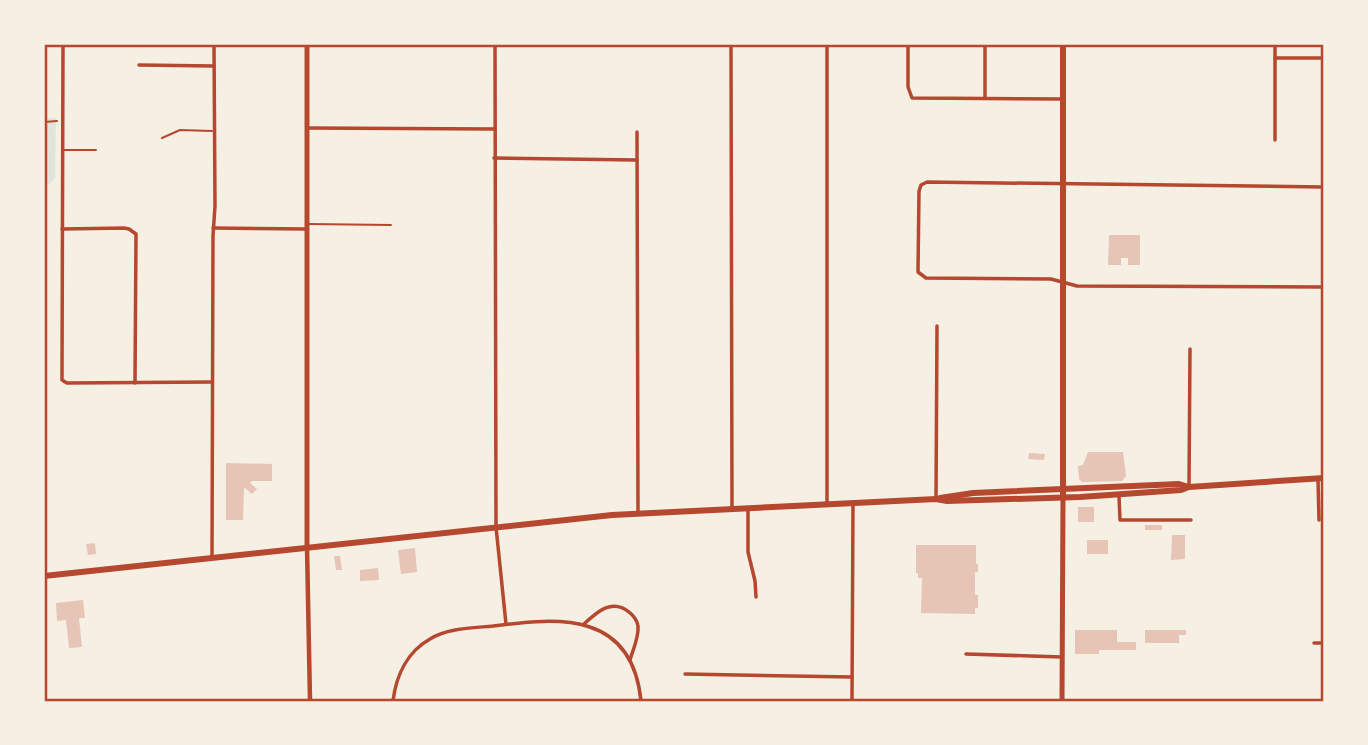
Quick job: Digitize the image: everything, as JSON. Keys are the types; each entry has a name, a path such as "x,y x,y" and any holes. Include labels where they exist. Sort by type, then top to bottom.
{"main road":[{"path":"307,44 307,547"},
{"path":"1062,701 1063,44"},
{"path":"1063,494 1119,496 1189,487 1321,479"},
{"path":"44,576 638,513 936,499 947,501 1180,484 1189,487"}],"street":[{"path":"63,44 62,380 68,383 212,382"},
{"path":"212,558 214,44"},
{"path":"495,44 496,527 506,624"},
{"path":"731,44 732,508"},
{"path":"827,44 827,505"},
{"path":"908,44 908,87 912,98 1063,99"},
{"path":"985,44 985,98"},
{"path":"1275,44 1275,140"},
{"path":"1275,58 1324,58"},
{"path":"139,65 214,65"},
{"path":"307,128 494,129"},
{"path":"637,132 638,513"},
{"path":"494,158 637,160"},
{"path":"1324,187 927,183 921,185 918,272 926,278 1051,279 1077,286 1324,287"},
{"path":"213,228 307,227"},
{"path":"62,229 124,228 134,231 137,238 135,383"},
{"path":"936,499 937,326"},
{"path":"1189,487 1190,349"},
{"path":"1319,520 1321,479"},
{"path":"1119,496 1121,520 1191,520"},
{"path":"852,701 853,504"},
{"path":"748,508 748,552 755,581 755,597"},
{"path":"307,547 310,701"},
{"path":"584,624 603,608 615,606 634,616 638,626 630,660"},
{"path":"393,701 399,672 414,651 429,639 450,631 556,620 584,624 613,640 630,660 639,686 640,701"},
{"path":"1314,643 1324,643"},
{"path":"966,654 1062,657"},
{"path":"685,674 852,677"}],"lane":[{"path":"162,138 180,130 214,131"},
{"path":"62,150 96,150"},
{"path":"307,227 391,225"}],"path":[{"path":"44,121 62,121"}],"shaded area":[{"path":"44,118 56,118 55,178 44,189"}],"building":[{"path":"1109,235 1140,235 1140,265 1128,265 1128,258 1121,258 1121,265 1108,265"},
{"path":"1088,452 1123,452 1126,476 1122,481 1082,482 1079,479 1078,466 1083,465"},
{"path":"1029,453 1045,454 1044,460 1028,459"},
{"path":"226,463 272,464 272,481 252,481 250,483 257,489 252,494 244,489 243,520 226,520"},
{"path":"1078,507 1094,507 1094,522 1078,522"},
{"path":"1145,525 1162,525 1162,530 1145,530"},
{"path":"1172,535 1185,535 1185,559 1171,560"},
{"path":"1087,540 1108,540 1108,554 1087,554"},
{"path":"95,543 96,554 88,555 86,544"},
{"path":"916,545 976,545 978,572 975,572 975,595 978,595 978,608 975,608 975,614 921,613 922,578 918,578 916,573"},
{"path":"415,548 417,572 401,574 398,550"},
{"path":"334,556 340,556 342,570 336,570"},
{"path":"378,568 379,580 360,581 360,570"},
{"path":"83,600 85,618 79,618 82,647 69,648 66,620 57,621 56,603"},
{"path":"1075,630 1117,630 1117,642 1136,642 1136,650 1099,650 1099,654 1075,654"},
{"path":"1145,630 1186,630 1186,635 1179,635 1179,643 1145,643"}]}
